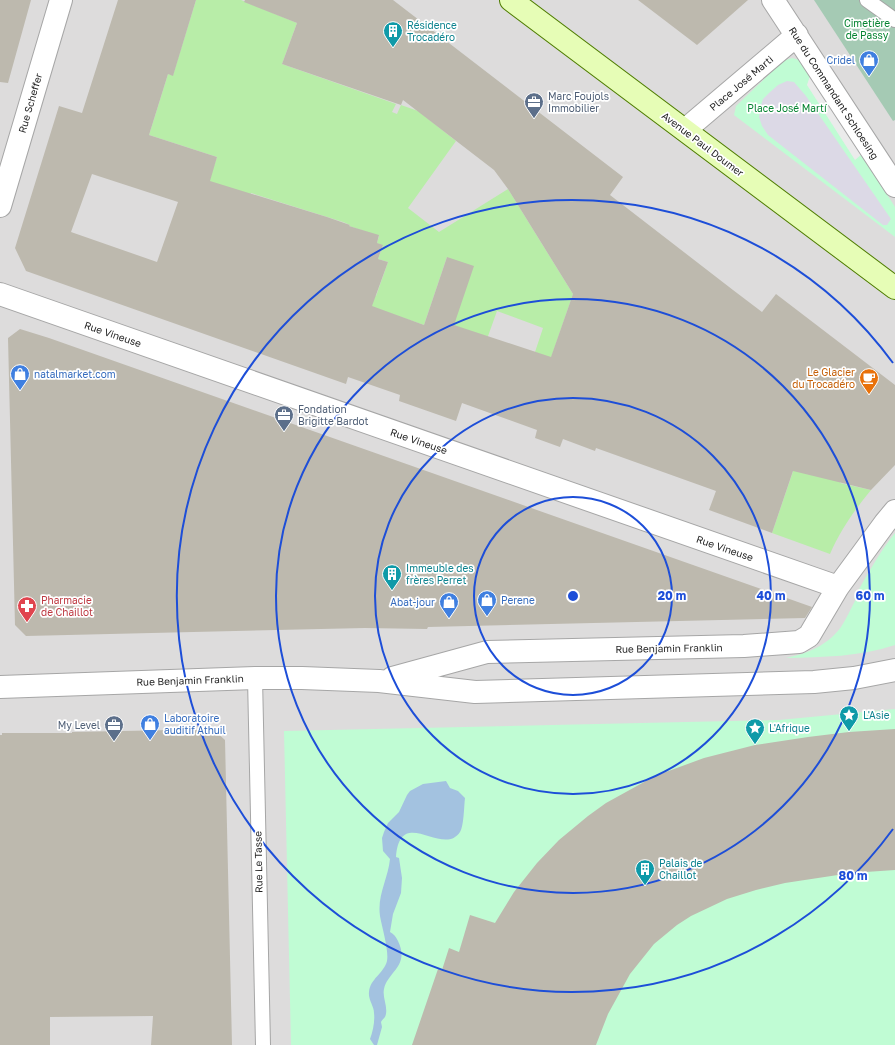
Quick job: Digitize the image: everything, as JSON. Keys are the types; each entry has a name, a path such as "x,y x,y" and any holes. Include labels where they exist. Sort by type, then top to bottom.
{"main road":[{"name":"Avenue Paul Doumer","path":"511,0 895,288"}],"street":[{"name":"Rue Scheffer","path":"0,206 60,0"},
{"name":"Rue du Commandant Schloesing","path":"773,0 895,186"},
{"name":"Place José Marti","path":"685,130 797,35"},
{"name":"Rue Vineuse","path":"0,294 838,587"},
{"name":"Rue Benjamin Franklin","path":"379,681 487,652 744,646 798,642 809,636 838,587 895,511"},
{"name":"Rue Benjamin Franklin","path":"0,687 255,678 302,678 379,681 474,692 814,682 854,678 895,670"}],"lane":[{"path":"867,0 895,20"},
{"name":"Rue Le Tasse","path":"255,678 263,1045"}],"shaded area":[{"path":"0,0 895,0 895,1045 0,1045"},
{"path":"811,73 862,154 855,160 807,85"},
{"path":"787,81 794,82 806,96 891,219 887,225 883,225 768,135 762,126 759,117 763,99 778,85"}],"green space":[{"path":"196,0 241,0 297,23 282,64 396,104 392,112 397,114 401,105 421,112 456,141 408,208 439,232 508,189 573,294 551,358 535,352 543,328 497,311 487,339 457,364 447,257 424,325 372,307 304,271 376,296 388,262 378,259 383,246 377,243 379,236 349,226 350,225 343,222 251,193 245,209 204,195 217,157 149,135 168,74 173,75"},
{"name":"Cimetière de Passy","path":"814,0 895,0 895,120 893,121"},
{"name":"Place José Martí","path":"792,58 803,61 895,207 895,237 734,115 736,106 783,61"},
{"path":"803,442 848,458 840,483 871,490 848,520 830,554 772,533"},
{"path":"895,533 895,645 854,654 827,657 786,658 802,654 816,648 836,634 845,620 856,599 854,598 868,573"},
{"path":"895,709 895,1045 291,1045 284,731 779,720"}],"water":[{"path":"446,781 450,788 458,791 465,798 463,821 460,832 453,838 443,839 423,834 405,834 399,842 396,857 399,858 402,878 401,893 393,914 390,932 398,941 401,950 401,957 397,968 386,983 384,989 386,1014 381,1022 382,1027 377,1045 374,1045 370,1039 374,1026 374,1010 369,998 369,992 372,983 383,969 387,961 386,945 379,908 390,859 383,851 382,838 388,823 399,812 410,791 423,784"}],"building":[{"path":"0,0 31,0 8,83 0,82"},
{"path":"118,0 196,0 173,76 168,74 149,135 217,157 210,181 327,217 350,225 349,226 379,235 377,243 383,245 378,259 388,262 372,306 424,325 447,257 474,266 454,325 551,357 573,294 508,189 494,170 403,100 401,105 282,64 297,23 244,2 245,0 393,0 623,177 610,195 733,290 762,312 776,294 895,385 895,465 871,490 793,471 772,533 709,510 716,491 596,448 595,451 563,439 560,447 535,438 537,430 462,403 456,421 399,401 400,395 348,377 346,384 26,271 15,248 59,106 82,113","holes":["92,174 178,202 157,262 71,232"]},
{"path":"638,0 748,0 697,45"},
{"path":"20,329 812,607 805,618 428,627 427,629 365,628 26,636 15,625 8,338"},
{"name":"Palais de Chaillot","path":"895,729 895,870 851,873 785,883 727,899 691,916 677,925 654,944 630,974 608,1014 596,1045 412,1045 438,969 442,970 449,948 459,952 470,915 495,923 514,892 537,863 559,840 606,803 655,776 704,758 755,745 849,732"},
{"path":"214,730 225,740 232,1045 151,1045 153,1016 50,1017 50,1045 0,1045 0,735 2,735 2,733 72,733"}],"place":[{"name":"Résidence Trocadéro","path":"393,48"},
{"name":"Cridel","path":"869,77"},
{"name":"Marc Foujols Immobilier","path":"534,119"},
{"name":"natalmarket.com","path":"20,391"},
{"name":"Le Glacier du Trocadéro","path":"869,395"},
{"name":"Fondation Brigitte Bardot","path":"284,432"},
{"name":"Immeuble des frères Perret","path":"392,591"},
{"name":"Perene","path":"487,617"},
{"name":"Abat-jour","path":"449,619"},
{"name":"Pharmacie de Chaillot","path":"27,623"},
{"name":"L'Asie","path":"849,732"},
{"name":"Laboratoire auditif Athuil","path":"150,741"},
{"name":"My Level","path":"114,742"},
{"name":"L'Afrique","path":"755,745"},
{"name":"Palais de Chaillot","path":"645,886"}]}
